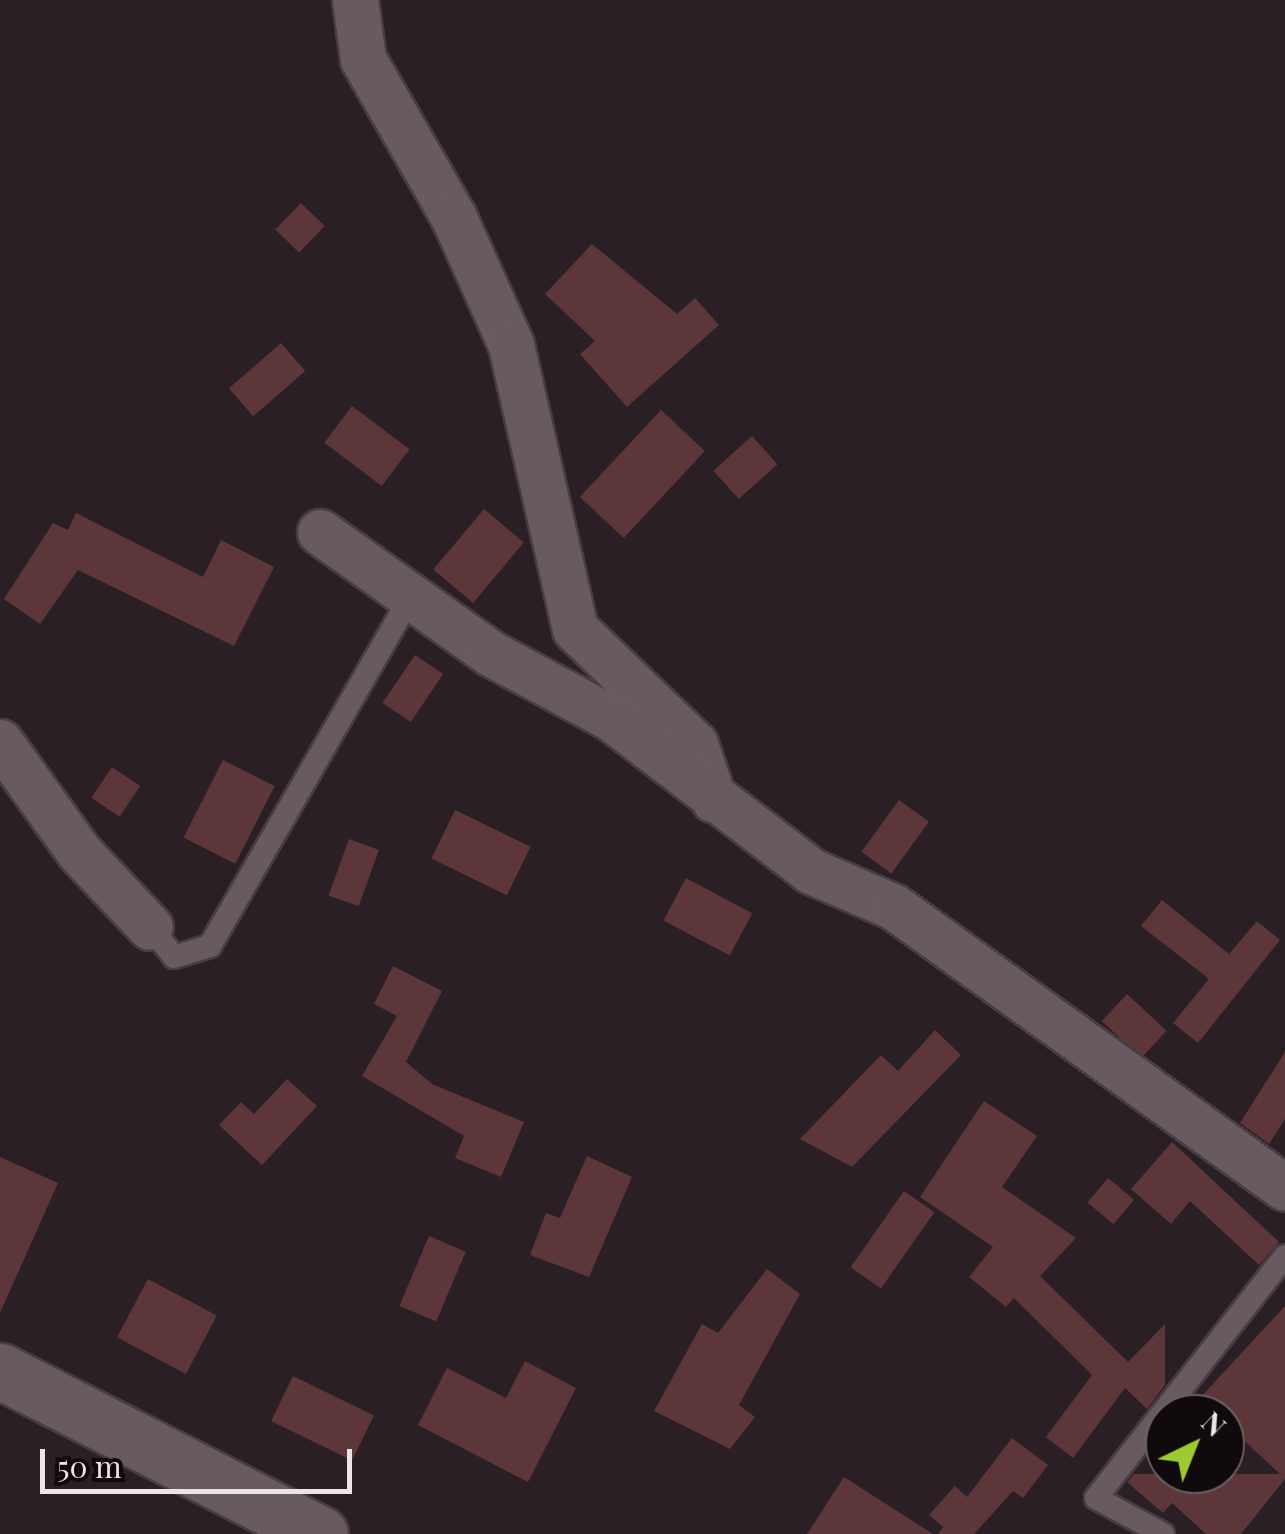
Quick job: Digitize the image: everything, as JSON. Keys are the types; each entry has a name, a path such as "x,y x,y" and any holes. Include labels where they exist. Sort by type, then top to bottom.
{"main road":[{"path":"0,1371 320,1534"}],"street":[{"path":"355,0 362,59 454,218 511,345 576,629 695,744 714,800"},
{"path":"320,532 411,597 612,718 714,800 812,871 894,908 1285,1188"},
{"path":"0,742 79,852 150,927"}],"lane":[{"path":"150,927 174,957 210,946 411,597"},
{"path":"1163,1534 1096,1498 1285,1256"}],"building":[{"path":"301,203 325,226 299,253 275,230"},
{"path":"592,244 677,314 695,298 719,325 627,407 580,354 595,341 545,294"},
{"path":"281,343 305,371 253,416 229,388"},
{"path":"352,406 410,449 382,486 324,443"},
{"path":"661,410 705,451 624,538 580,497"},
{"path":"752,436 777,464 739,499 713,471"},
{"path":"484,509 524,542 473,603 433,570"},
{"path":"76,513 203,577 221,540 274,567 234,646 78,570 40,624 4,599 53,523 68,530"},
{"path":"415,655 443,674 411,722 383,703"},
{"path":"223,760 275,786 235,864 184,838"},
{"path":"112,767 140,786 119,817 91,798"},
{"path":"899,800 929,822 891,874 861,852"},
{"path":"455,810 530,847 507,895 431,859"},
{"path":"349,839 379,850 359,906 328,895"},
{"path":"686,878 752,913 730,956 663,920"},
{"path":"1162,900 1229,954 1257,921 1280,940 1198,1043 1173,1023 1209,979 1141,926"},
{"path":"393,966 442,991 406,1062 432,1084 524,1122 501,1177 455,1158 464,1136 362,1076 397,1016 374,1004"},
{"path":"1127,994 1166,1031 1141,1058 1102,1021"},
{"path":"935,1030 961,1055 852,1167 800,1139 881,1055 898,1071"},
{"path":"1285,1052 1285,1119 1269,1144 1240,1123"},
{"path":"287,1079 317,1106 262,1165 219,1125 241,1102 254,1114"},
{"path":"984,1101 1037,1136 1002,1187 1076,1238 1040,1276 1128,1362 1165,1324 1165,1385 1158,1394 1145,1394 1145,1407 1125,1388 1073,1458 1046,1437 1092,1375 1014,1298 1006,1307 969,1277 993,1247 920,1197"},
{"path":"1172,1142 1279,1242 1259,1265 1190,1201 1171,1224 1131,1189"},
{"path":"587,1156 632,1177 589,1277 530,1255 546,1213 560,1218"},
{"path":"0,1157 58,1183 0,1313"},
{"path":"1108,1178 1134,1200 1113,1224 1087,1203"},
{"path":"904,1191 934,1212 881,1288 851,1267"},
{"path":"429,1236 466,1252 436,1322 399,1306"},
{"path":"767,1269 800,1294 739,1405 755,1417 730,1449 654,1411 702,1324 718,1333"},
{"path":"148,1279 217,1316 186,1374 117,1337"},
{"path":"1285,1306 1285,1479 1241,1534 1206,1534 1172,1503 1163,1513 1127,1482 1134,1474 1145,1474 1145,1494 1245,1494 1245,1474 1280,1474 1245,1442 1245,1394 1204,1394"},
{"path":"525,1361 576,1388 528,1482 418,1425 447,1368 506,1398"},
{"path":"293,1376 374,1415 352,1460 271,1421"},
{"path":"1012,1438 1048,1465 1023,1498 1013,1491 974,1534 938,1534 943,1527 929,1515 955,1486 967,1497"},
{"path":"844,1477 933,1534 807,1534"}]}
